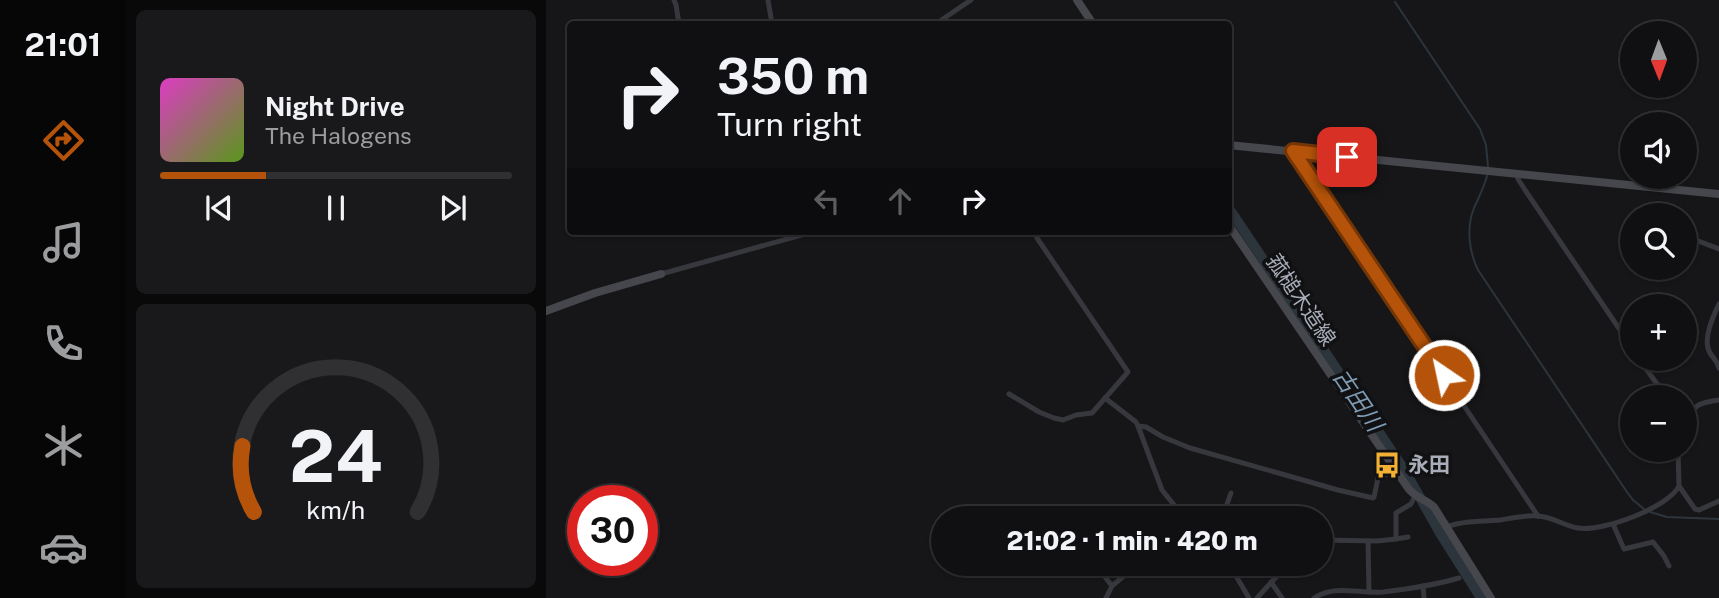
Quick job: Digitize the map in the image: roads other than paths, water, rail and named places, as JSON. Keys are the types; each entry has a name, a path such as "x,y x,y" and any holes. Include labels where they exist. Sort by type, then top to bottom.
{"street":[{"path":"674,0 679,21"},
{"path":"768,0 772,21"},
{"path":"941,21 971,0"},
{"path":"1077,0 1091,21"},
{"path":"1232,145 1719,194"},
{"path":"1293,151 1538,516"},
{"path":"1517,173 1525,190 1620,330"},
{"name":"菰槌木造線","path":"1232,231 1396,470 1415,496 1434,508 1491,598"},
{"path":"546,311 584,297 795,235"},
{"path":"1009,394 1039,412 1063,420 1092,413 1128,372 1036,235"},
{"path":"1697,241 1719,249"},
{"path":"1719,304 1709,326 1708,346 1719,368"},
{"path":"1648,371 1657,384"},
{"path":"1105,398 1136,422 1162,490 1175,506"},
{"path":"1697,406 1719,400"},
{"path":"1138,426 1200,451 1373,498 1378,478 1396,470"},
{"path":"1678,462 1679,486 1695,509 1702,509 1719,501"},
{"path":"1446,527 1469,522 1538,516 1579,528 1596,528 1659,505 1674,495 1679,486"},
{"path":"1226,506 1231,493"},
{"path":"1396,539 1396,513 1411,504 1415,496"},
{"path":"1613,524 1624,549 1653,542 1669,566"},
{"path":"1333,540 1368,541 1408,537"},
{"path":"1368,541 1369,592"},
{"path":"1103,576 1112,586"},
{"path":"1105,598 1112,586 1124,576"},
{"path":"1236,576 1249,598"},
{"path":"1257,598 1277,576"},
{"path":"1314,598 1331,590 1380,595 1459,578"},
{"path":"1271,582 1282,598"},
{"path":"1423,586 1424,598"}],"waterway":[{"path":"1395,2 1480,129 1486,145 1488,167"},
{"path":"1487,176 1474,208 1469,231 1472,255 1478,270 1627,492 1644,509"},
{"name":"古田川","path":"1232,213 1405,471 1481,598"},
{"path":"1650,512 1667,517 1719,519"}],"place":[{"name":"永田","path":"1387,465"}]}
